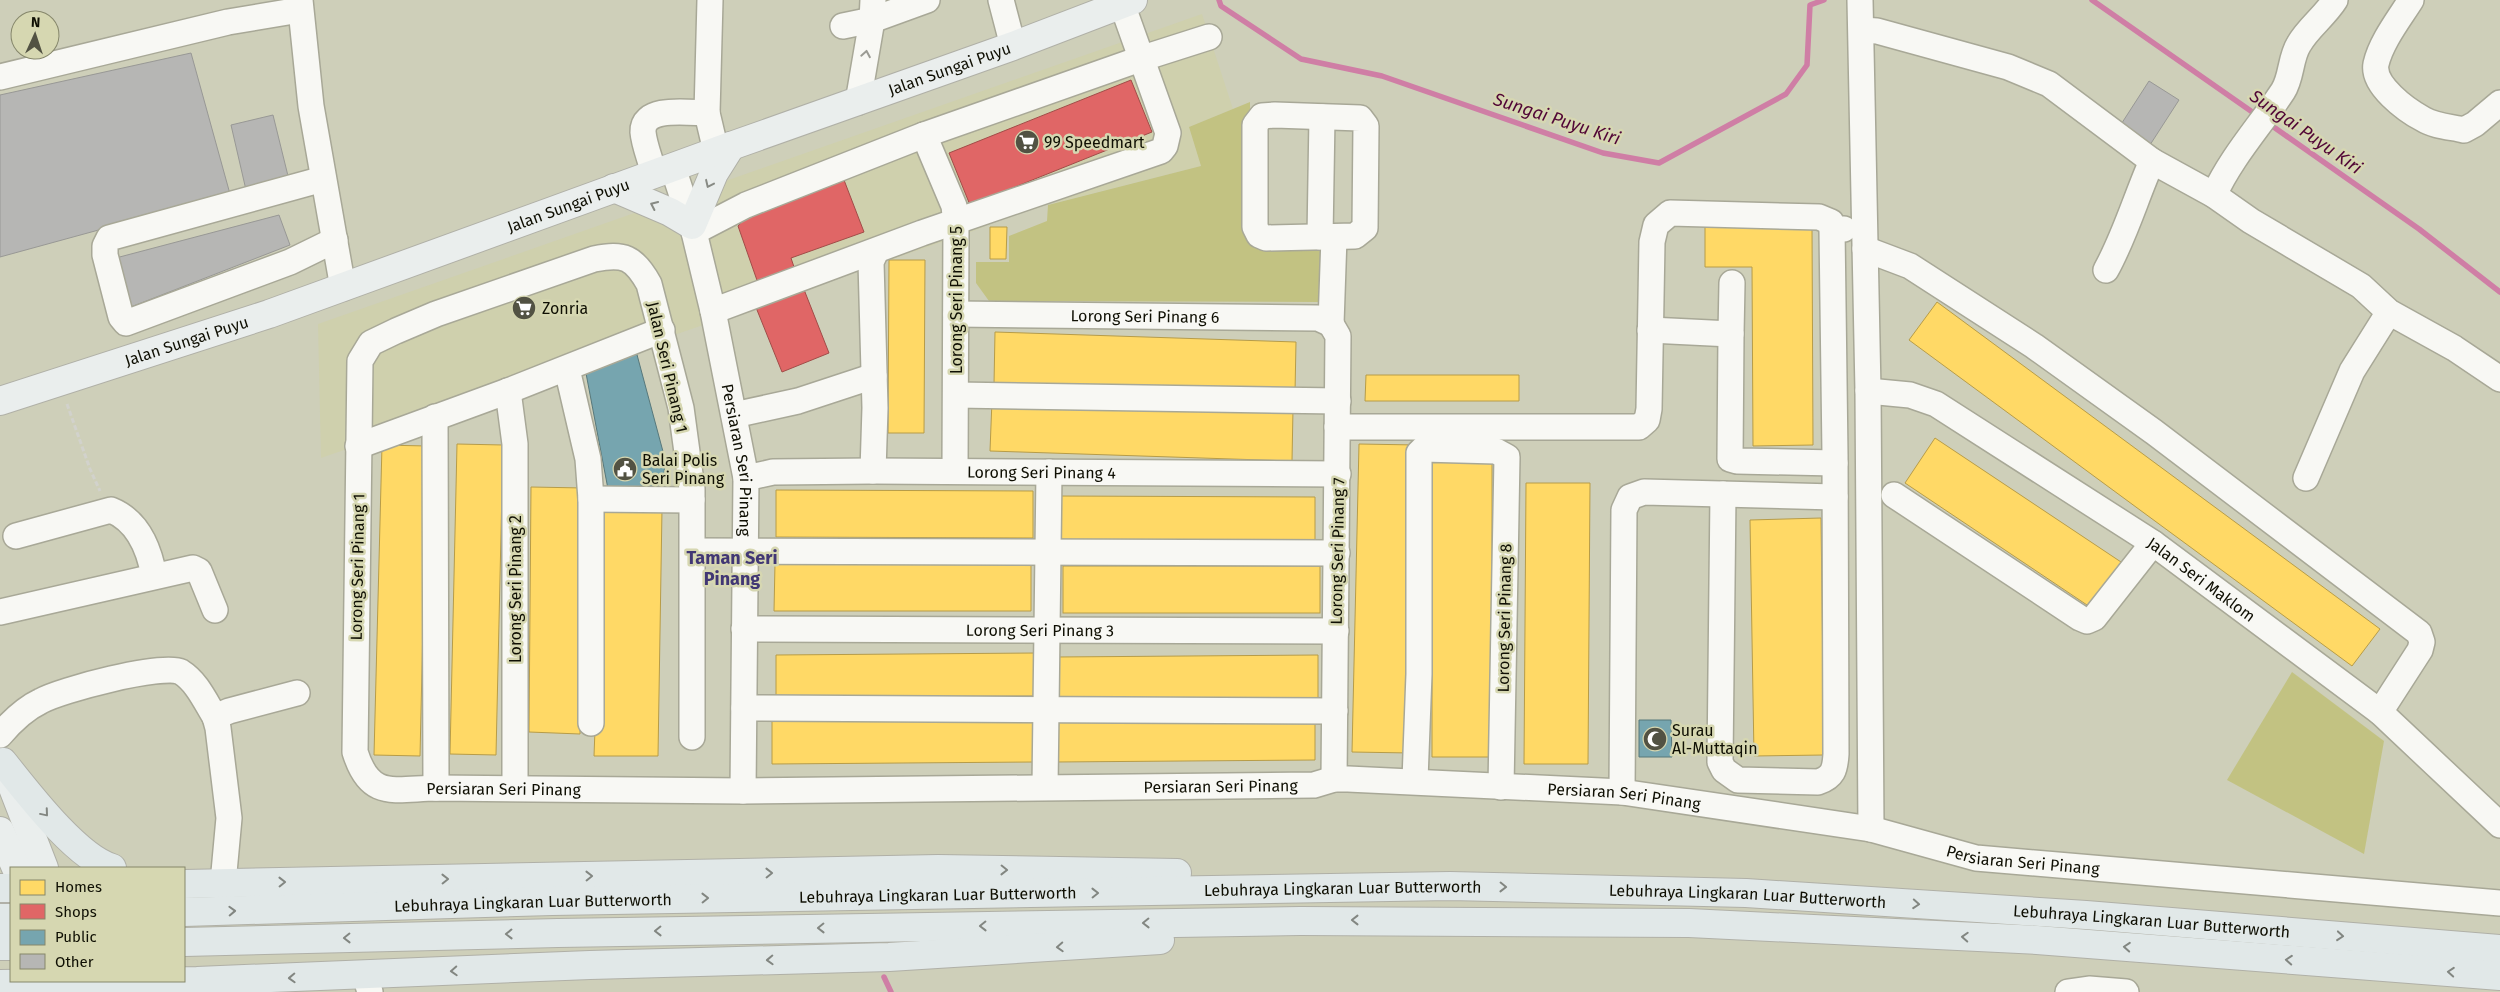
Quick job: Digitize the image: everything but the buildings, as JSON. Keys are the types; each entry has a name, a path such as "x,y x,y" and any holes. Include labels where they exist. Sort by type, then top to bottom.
{"highway":[{"path":"1,760 51,820 98,864 108,867"},
{"path":"193,885 938,869 1189,874 1297,890"},
{"name":"Lebuhraya Lingkaran Luar Butterworth","path":"185,912 552,900 1297,890 1450,886 1746,892 2086,915 2500,949"},
{"path":"0,984 75,986 197,983 255,979 368,984 590,965 889,957 1203,938 1300,921"},
{"name":"Lebuhraya Lingkaran Luar Butterworth","path":"185,942 558,933 1300,921 1689,923 2037,940 2500,976"}],"main road":[{"name":"Jalan Sungai Puyu","path":"0,401 343,288 724,148 1013,46 1128,2"},
{"path":"614,188 670,212 693,229 724,148"},
{"path":"1,760 44,867"},
{"path":"0,831 16,867"}],"street":[{"path":"710,0 707,113 724,148"},
{"path":"843,26 872,10 927,0"},
{"path":"1000,0 1013,46"},
{"path":"2214,195 2224,172 2285,88 2291,60 2299,43 2335,0"},
{"path":"2410,0 2382,48 2376,66 2379,83 2398,102 2424,120 2464,130 2475,124 2500,103"},
{"path":"714,311 876,251 1161,151 1165,146 1168,133 1140,59 1128,2"},
{"path":"0,76 300,5 311,106 343,288"},
{"path":"858,102 872,10"},
{"path":"1861,16 1877,32 2008,67 2049,84 2152,161 2214,195 2251,220 2361,286 2389,312 2454,348 2500,379"},
{"path":"1861,16 1868,391 1871,830"},
{"path":"693,229 746,205 924,135 1140,59 1209,38"},
{"name":"Persiaran Seri Pinang","path":"707,113 657,113 650,116 645,122 643,131 693,229 714,311 746,478 743,791"},
{"path":"1262,116 1360,118 1366,126 1365,228 1355,236 1327,237 1266,238 1260,235 1255,227 1255,125 1262,116"},
{"name":"Lorong Seri Pinang 7","path":"1322,116 1331,324 1338,336 1334,779"},
{"name":"Lorong Seri Pinang 5","path":"924,135 954,206 956,223 955,471"},
{"path":"2106,270 2119,246 2137,194 2152,161"},
{"path":"323,179 109,238 105,246 105,255 121,317 126,322 290,262 335,240"},
{"path":"1337,427 1639,427 1647,420 1649,409 1652,242 1656,225 1670,213 1819,217 1831,222 1836,497 1835,769 1829,778 1818,782 1738,780 1724,770 1720,762 1723,494"},
{"path":"1832,229 1865,239 2034,346 2154,432 2419,633 2422,642 2420,650 2380,712"},
{"path":"873,471 874,376 871,262 876,251"},
{"name":"Jalan Seri Pinang 1","path":"360,361 371,343 436,314 594,259 614,255 629,259 640,269 649,284 681,408 692,500 692,737"},
{"path":"1732,283 1730,459 1737,461 1835,463"},
{"path":"2306,478 2352,371 2389,312"},
{"name":"Lorong Seri Pinang 6","path":"956,314 1318,318 1331,324"},
{"path":"358,446 508,391 662,330"},
{"path":"1650,330 1731,334"},
{"name":"Lorong Seri Pinang 1","path":"360,361 355,752 362,772"},
{"path":"567,368 588,459 591,500 591,723"},
{"path":"734,415 798,401 874,376"},
{"name":"Lorong Seri Pinang 2","path":"508,391 515,444 514,788"},
{"name":"Jalan Seri Maklom","path":"1868,391 1910,395 1936,404 2153,543 2380,712 2500,825"},
{"path":"956,395 1338,401"},
{"path":"434,417 436,788"},
{"name":"Lorong Seri Pinang 8","path":"1415,780 1419,664 1419,453 1424,449 1502,452 1507,457 1501,787"},
{"name":"Lorong Seri Pinang 4","path":"746,478 773,472 873,471 1338,474"},
{"path":"1045,787 1049,472"},
{"path":"1622,792 1624,510 1630,497 1644,492 1836,497"},
{"path":"1894,495 2080,618 2087,620 2094,618 2153,543"},
{"path":"591,500 692,500"},
{"path":"16,536 111,510 129,520 140,532 154,576"},
{"path":"693,551 1337,553"},
{"path":"0,612 186,568 193,568 199,571 215,610"},
{"name":"Lorong Seri Pinang 3","path":"744,629 1336,631"},
{"path":"0,734 14,718 41,700 68,689 152,671 179,671 194,682 215,717 218,728 229,818 193,885"},
{"path":"215,717 229,711 297,693"},
{"path":"744,708 1046,708 1335,711"},
{"name":"Persiaran Seri Pinang","path":"362,772 372,784 385,790 514,788 743,791 1314,785 1334,779 1415,780 1501,787 1622,792 1871,830 1976,858 2500,903"},
{"path":"2068,992 2089,989 2126,992"}],"path":[{"path":"59,382 90,469 111,510"}],"shaded area":[{"path":"1202,14 1233,109 1189,127 1201,166 1026,210 976,230 321,458 318,324"}],"green space":[{"path":"1250,102 1250,244 1321,245 1321,302 989,301 976,283 976,262 1009,262 1009,236 1047,221 1048,205 1201,166 1189,127"},
{"path":"2292,672 2384,741 2364,854 2227,780"}],"waterway":[{"name":"Sungai Puyu Kiri","path":"1219,0 1221,6 1301,59 1382,76 1603,153 1659,163 1786,94 1807,65 1810,5 1824,0"},
{"name":"Sungai Puyu Kiri","path":"2092,0 2258,116"},
{"name":"Sungai Puyu Kiri","path":"2268,123 2419,229 2500,292"},
{"path":"884,977 891,992"}],"place":[{"name":"99 Speedmart","path":"1027,142"},
{"name":"Zonria","path":"524,308"},
{"name":"Balai Polis Seri Pinang","path":"625,469"},
{"name":"Surau Al-Muttaqin","path":"1655,739"}],"district":[{"name":"Taman Seri Pinang","path":"732,568"}]}
